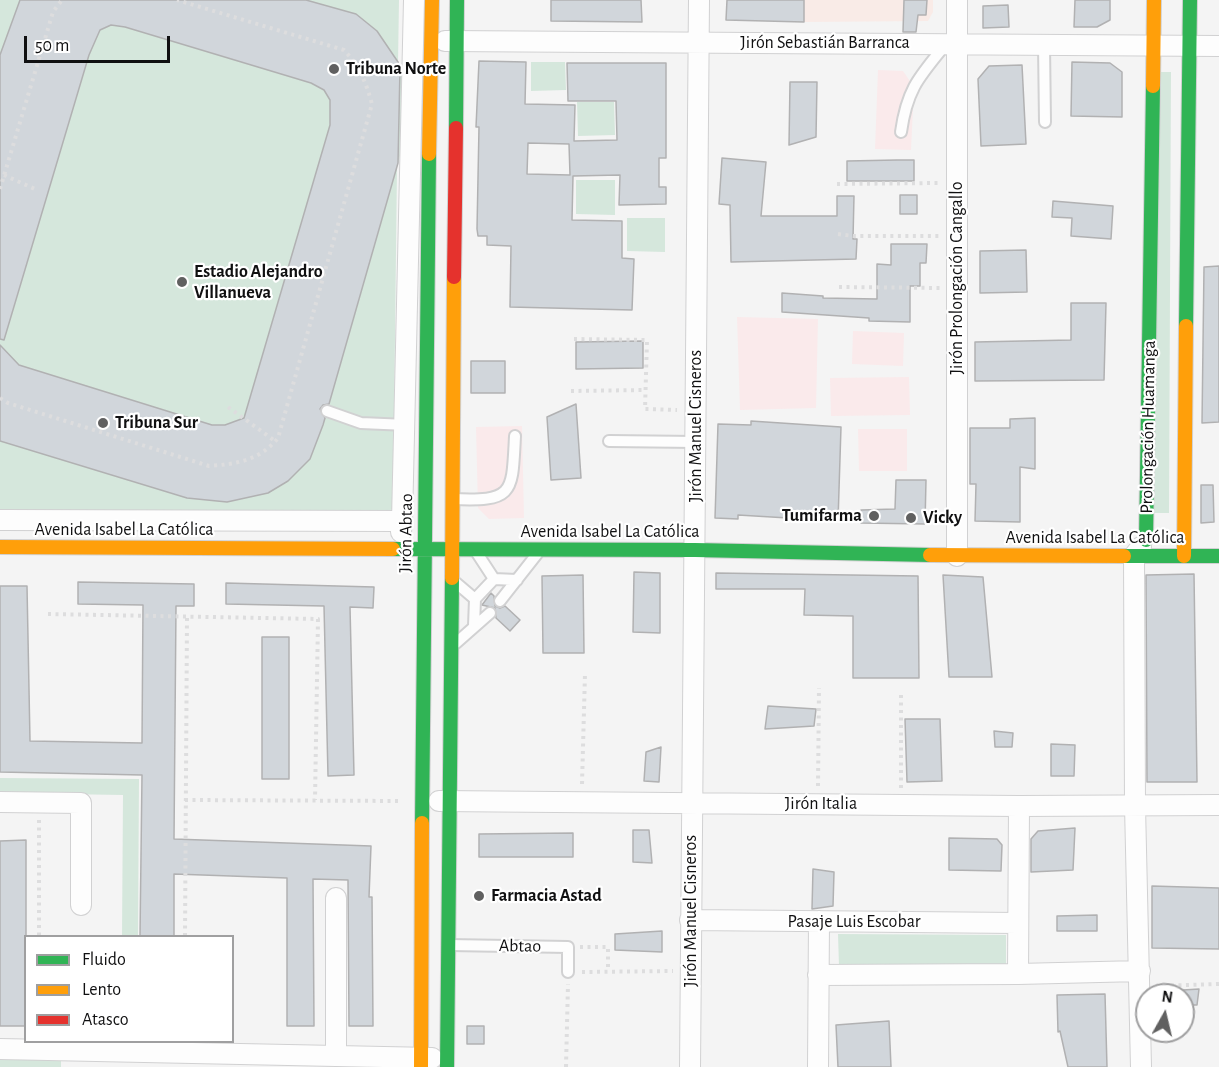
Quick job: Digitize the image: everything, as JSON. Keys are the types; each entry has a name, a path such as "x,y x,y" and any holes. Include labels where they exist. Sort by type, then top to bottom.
{"street":[{"path":"0,520 401,527 414,0"},
{"name":"Jirón Abtao","path":"421,1062 423,532 432,0"},
{"path":"0,1049 336,1056 447,1063 452,550 459,533 452,499 457,0"},
{"name":"Jirón Manuel Cisneros","path":"690,1067 699,0"},
{"name":"Jirón Prolongación Cangallo","path":"957,0 951,44 957,183 957,542"},
{"name":"Prolongación Huamanga","path":"1130,548 1146,540 1154,0"},
{"name":"Prolongación Huamanga","path":"1184,556 1190,540 1190,0"},
{"name":"Jirón Sebastián Barranca","path":"431,41 1219,46"},
{"name":"Avenida Isabel La Católica","path":"0,528 401,527 423,532 459,533"},
{"name":"Avenida Isabel La Católica","path":"0,547 540,550 694,539 957,542 1130,548 1184,556 1219,556"},
{"name":"Avenida Isabel La Católica","path":"1146,540 1190,540"},
{"path":"1130,548 1142,1067"},
{"name":"Jirón Italia","path":"422,801 1019,806 1219,805"},
{"path":"0,802 81,803 81,905"},
{"path":"1018,974 1019,806"},
{"path":"336,898 336,1056"},
{"name":"Pasaje Luis Escobar","path":"690,920 1018,923"},
{"path":"818,1067 819,921"},
{"path":"818,975 1018,974 1140,979"}],"lane":[{"path":"901,132 905,101 921,75 951,44"},
{"path":"1044,45 1045,122"},
{"path":"327,411 361,423 425,426"},
{"path":"452,499 490,498 507,491 513,482 514,436"},
{"path":"609,441 696,442"},
{"path":"474,549 494,579"},
{"path":"500,601 540,550"},
{"path":"474,626 475,599 494,579 517,580"},
{"path":"452,580 475,599"},
{"path":"451,647 490,613"},
{"name":"Abtao","path":"448,945 567,947 568,972"}],"path":[{"path":"0,189 53,12 62,0"},
{"path":"0,398 8,403 209,466 252,459 275,441 284,423 372,104 367,83 355,61 344,50 177,0"},
{"path":"4,175 37,190"},
{"path":"837,184 957,183"},
{"path":"838,234 957,236"},
{"path":"839,287 957,288"},
{"path":"574,339 647,340 645,409 696,411"},
{"path":"571,391 646,390"},
{"path":"228,407 275,441"},
{"path":"48,614 318,619 315,801"},
{"path":"185,935 187,617"},
{"path":"582,802 585,674"},
{"path":"818,804 819,688"},
{"path":"901,695 902,805"},
{"path":"185,800 422,801"},
{"path":"39,802 39,935"},
{"path":"567,947 608,947 608,971"},
{"path":"566,1067 568,972 692,971"},
{"path":"1140,979 1219,984"}],"shaded area":[{"path":"804,0 933,0 933,12 928,21 804,22"},
{"path":"878,70 903,71 914,87 911,150 875,149"},
{"path":"737,317 818,319 816,408 740,410"},
{"path":"853,331 904,333 903,366 852,364"},
{"path":"909,377 910,415 831,416 830,378"},
{"path":"522,426 524,518 489,519 478,508 476,427"},
{"path":"858,429 907,429 907,471 859,471"}],"green space":[{"name":"Estadio Alejandro Villanueva","path":"0,0 399,0 398,63 404,76 401,152 397,167 395,507 379,518 0,515"},
{"path":"531,62 565,62 566,90 531,91"},
{"path":"1154,72 1171,72 1169,513 1152,513"},
{"path":"577,102 614,102 615,135 578,136"},
{"path":"576,180 615,180 615,215 576,214"},
{"path":"627,218 665,218 665,252 627,251"},
{"path":"0,778 139,779 138,935 122,935 123,795 0,793"},
{"path":"838,934 1006,935 1006,967 839,966"},
{"path":"0,1058 61,1059 61,1067 0,1067"}],"building":[{"name":"Estadio Alejandro Villanueva","path":"20,0 306,0 356,14 377,31 398,62 400,68 398,163 329,404 323,405 320,409 325,418 323,425 310,459 288,481 268,493 227,502 187,498 0,441 0,345 19,365 212,425 225,425 244,418 330,125 330,100 324,90 311,83 125,27 111,25 100,30 89,55 4,340 0,339 0,55"},
{"path":"551,0 641,0 642,22 551,21"},
{"path":"727,0 804,0 804,22 726,20"},
{"path":"904,0 927,0 926,15 918,15 916,32 903,32"},
{"path":"1075,0 1110,0 1110,20 1097,27 1074,27"},
{"path":"1008,5 1009,27 983,28 983,6"},
{"path":"479,61 526,62 525,104 575,105 574,141 617,140 616,101 568,101 567,63 666,63 666,158 659,158 659,187 666,187 666,204 619,205 620,175 573,176 572,220 622,221 622,258 634,259 632,310 510,307 511,246 487,245 487,236 478,236 479,127 476,127","holes":["528,143 569,144 570,175 527,174"]},
{"path":"1072,62 1110,63 1122,72 1122,117 1071,116"},
{"path":"1022,65 1026,144 981,146 978,79 989,66"},
{"path":"790,82 817,82 816,137 789,145"},
{"path":"722,158 766,162 761,216 837,216 837,196 854,196 853,239 857,239 856,259 731,262 730,205 719,204"},
{"path":"914,160 914,181 847,181 847,161"},
{"path":"900,195 917,195 917,214 900,214"},
{"path":"1053,201 1113,206 1111,239 1071,236 1072,218 1052,217"},
{"path":"891,244 927,244 926,263 920,263 920,286 910,286 910,322 869,321 869,318 782,312 782,293 823,296 823,298 877,299 877,264 891,265"},
{"path":"1026,250 1027,292 980,293 980,251"},
{"path":"1219,266 1219,422 1202,423 1204,267"},
{"path":"1071,303 1106,303 1104,380 975,381 975,342 1071,340"},
{"path":"643,341 643,368 576,369 576,342"},
{"path":"471,361 505,361 505,393 471,393"},
{"path":"576,404 581,478 551,480 547,417"},
{"path":"1035,418 1035,469 1020,467 1020,522 975,521 976,484 970,484 970,428 1010,428 1010,419"},
{"path":"751,421 841,427 838,521 738,515 738,519 715,518 718,424 751,425"},
{"path":"896,480 926,480 925,524 861,523 861,510 895,509"},
{"path":"1201,485 1213,485 1214,522 1201,523"},
{"path":"634,572 660,573 660,633 633,632"},
{"path":"716,573 918,576 919,678 853,678 853,616 804,615 805,589 716,589"},
{"path":"1194,574 1197,782 1147,782 1146,575"},
{"path":"583,575 584,653 543,653 542,576"},
{"path":"943,575 983,577 992,677 949,677"},
{"path":"78,582 194,584 194,606 176,606 174,839 371,846 369,897 372,897 373,1026 349,1026 348,880 313,879 314,1026 287,1026 287,878 174,874 174,935 140,935 142,775 0,772 0,586 27,586 30,741 142,743 143,605 78,604"},
{"path":"226,583 374,587 373,608 350,607 354,775 328,776 324,606 226,604"},
{"path":"491,593 494,596 495,606 500,608 505,606 520,620 510,631 496,618 495,608 482,605"},
{"path":"262,637 289,637 289,779 262,779"},
{"path":"768,706 816,709 814,726 765,729"},
{"path":"905,719 940,719 942,781 907,782"},
{"path":"994,731 1013,733 1012,747 995,747"},
{"path":"1051,744 1075,745 1074,776 1051,776"},
{"path":"661,747 659,782 644,781 646,752"},
{"path":"1075,828 1073,870 1031,872 1031,839 1038,831"},
{"path":"633,830 649,830 652,863 633,862"},
{"path":"573,833 573,857 479,857 479,834"},
{"path":"949,838 997,839 1002,845 1001,871 949,870"},
{"path":"26,840 24,1026 0,1026 0,841"},
{"path":"813,869 834,872 833,906 812,909"},
{"path":"1152,886 1219,888 1219,949 1152,948"},
{"path":"1097,915 1097,931 1057,931 1057,916"},
{"path":"662,931 662,952 615,950 615,934"},
{"path":"1195,989 1199,989 1197,1005 1195,1005"},
{"path":"1105,994 1107,1067 1068,1067 1060,1031 1058,1032 1057,995"},
{"path":"889,1021 891,1067 838,1067 836,1025"},
{"path":"467,1026 484,1026 484,1044 467,1044"}],"traffic: fast":[{"path":"456,128 457,0"},
{"path":"1186,326 1190,0"},
{"path":"1146,540 1153,86"},
{"path":"422,823 429,154"},
{"path":"393,549 695,550 930,555"},
{"path":"1124,556 1219,556"},
{"path":"447,1067 452,578"}],"traffic: slow":[{"path":"429,154 432,0"},
{"path":"1153,86 1154,0"},
{"path":"452,578 454,277"},
{"path":"1184,556 1186,326"},
{"path":"0,547 393,549"},
{"path":"930,555 1124,556"},
{"path":"421,1067 422,823"}],"traffic: jam":[{"path":"454,277 456,128"}],"place":[{"name":"Tribuna Norte","path":"334,69"},
{"name":"Estadio Alejandro Villanueva","path":"182,282"},
{"name":"Tribuna Sur","path":"103,423"},
{"name":"Tumifarma","path":"874,516"},
{"name":"Vicky","path":"911,518"},
{"name":"Farmacia Astad","path":"479,896"}]}
